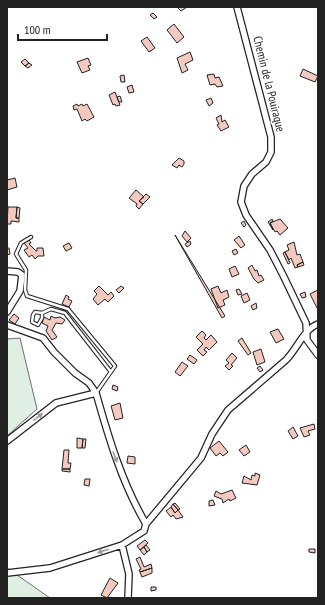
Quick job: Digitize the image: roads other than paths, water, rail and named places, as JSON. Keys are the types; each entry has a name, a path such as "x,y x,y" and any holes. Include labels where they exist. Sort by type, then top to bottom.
{"street":[{"name":"Chemin de la Pouiraque","path":"237,7 271,137 271,152 266,162 252,174 244,186 242,202 246,215 270,250 306,323 305,334"},
{"path":"7,272 18,272 22,275 22,282 17,298 7,312"},
{"path":"7,324 43,338 54,352 75,373 89,383 96,393 113,452 127,490 146,524"},
{"path":"7,573 50,568 122,545 144,531 146,524 196,464 212,434 228,410 295,352 305,334 318,324"},
{"path":"305,334 307,340 318,355"},
{"path":"7,441 56,403 96,393"},
{"path":"122,545 129,574 128,598"}],"lane":[{"path":"31,237 21,243 16,254 26,270 25,290 27,296 68,309 115,366 96,393"},
{"path":"42,314 42,318 38,325 32,322 35,312 42,314 51,309 65,313 111,373"}]}
